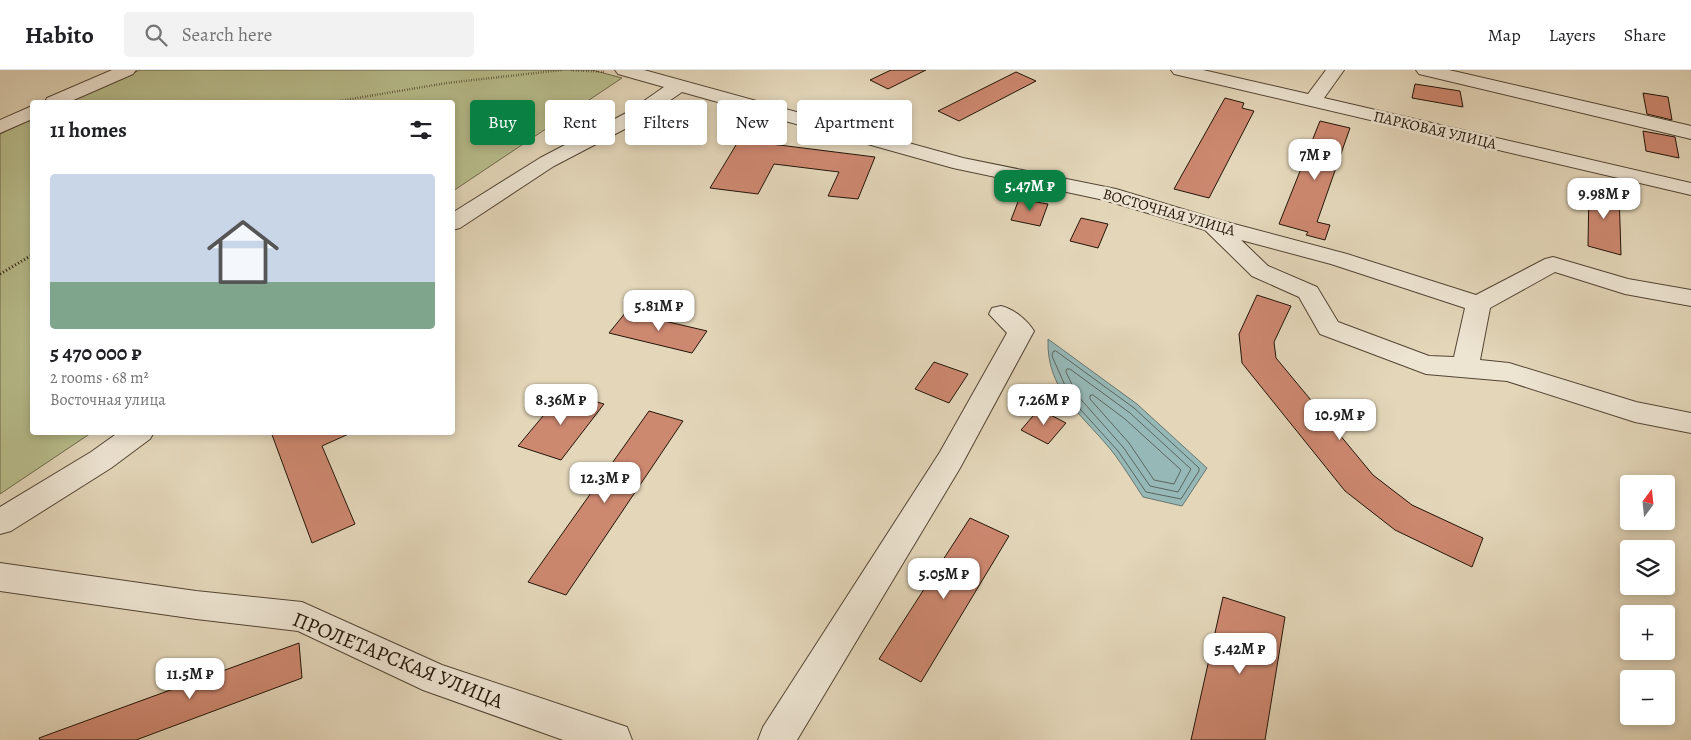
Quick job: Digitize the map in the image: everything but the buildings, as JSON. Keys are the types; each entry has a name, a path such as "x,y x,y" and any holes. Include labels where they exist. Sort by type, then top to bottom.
{"street":[{"name":"ПАРКОВАЯ УЛИЦА","path":"1180,70 1691,189"},
{"path":"1312,102 1335,70"},
{"path":"1424,70 1680,128 1691,133"},
{"name":"ВОСТОЧНАЯ УЛИЦА","path":"634,71 678,86 960,164 1108,194 1211,225 1339,259 1478,304"},
{"path":"58,100 115,72"},
{"path":"455,221 547,162 635,116 678,86"},
{"path":"0,127 30,113"},
{"path":"1211,225 1260,271 1308,292 1329,328 1426,365 1509,372 1635,412 1691,423"},
{"path":"1465,367 1478,304 1553,264 1625,286 1691,298"},
{"path":"776,740 950,460 1020,331 1001,314"},
{"path":"0,522 101,460 136,435"},
{"name":"ПРОЛЕТАРСКАЯ УЛИЦА","path":"0,577 196,605 302,617 435,679 614,740"}],"path":[{"path":"343,100 492,78 562,70"},
{"path":"571,70 634,71"},
{"path":"0,274 30,256"}],"green space":[{"path":"140,70 592,70 622,78 589,100 545,100 545,129 535,136 535,100 470,100 470,145 522,145 455,190 455,100 73,100"},
{"path":"30,120 30,435 88,435 0,494 0,134"}],"water":[{"path":"1048,339 1137,404 1207,468 1182,506 1143,497 1115,455 1070,403 1061,389 1049,358"}]}
